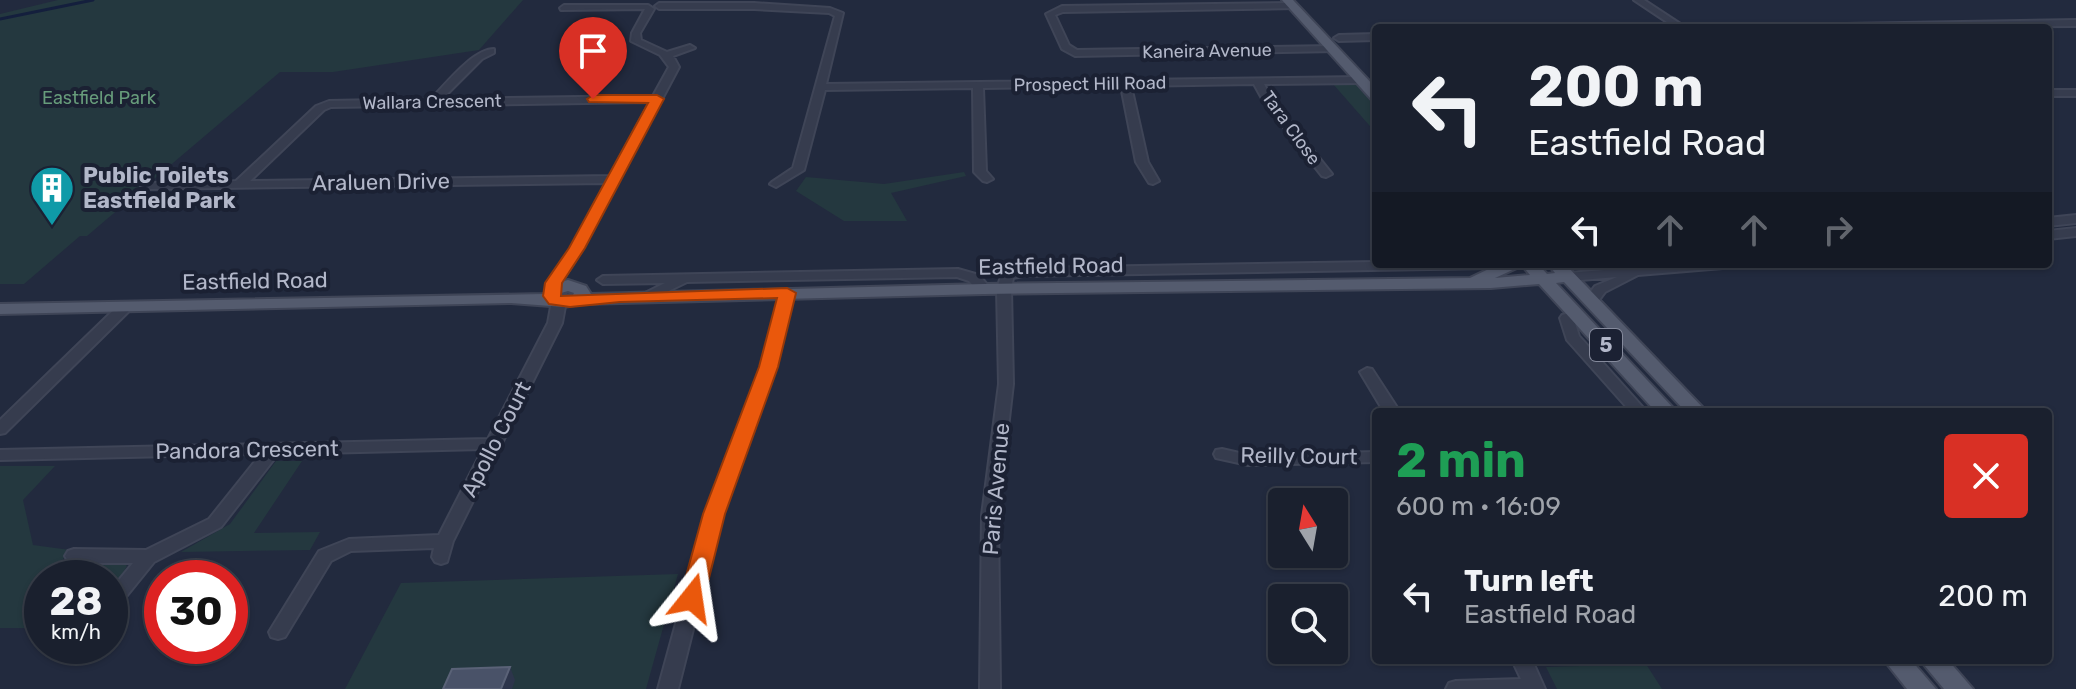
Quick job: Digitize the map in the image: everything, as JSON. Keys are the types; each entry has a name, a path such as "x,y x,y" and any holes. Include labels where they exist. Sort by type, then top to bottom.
{"main road":[{"path":"1298,3 1336,44 1372,75"},
{"path":"1336,44 1372,92"},
{"name":"Eastfield Road","path":"1449,282 1549,271"},
{"name":"Eastfield Road","path":"0,309 511,298 566,294 647,296 1449,282 1549,271"},
{"name":"5","path":"1549,271 1664,408"},
{"path":"1478,279 1512,273 1581,309"},
{"name":"5","path":"1581,309 1692,408"},
{"path":"1900,664 1923,689"},
{"path":"1936,664 1960,689"}],"street":[{"path":"1638,0 1677,24"},
{"name":"Kaneira Avenue","path":"1298,3 1073,8 1055,10 1050,14 1066,49 1081,53 1336,44 1372,38"},
{"path":"566,294 554,283 577,248 674,67 667,55 636,41 636,33 653,5"},
{"path":"564,8 754,6 838,12 840,15 798,170 776,184"},
{"path":"2018,24 2076,23"},
{"path":"667,55 690,48"},
{"path":"434,102 479,57 491,51"},
{"name":"Prospect Hill Road","path":"820,87 1361,80"},
{"name":"Tara Close","path":"1258,82 1268,100 1326,174"},
{"path":"1125,83 1142,162 1153,181"},
{"path":"978,85 980,172 987,179"},
{"path":"2052,93 2076,93"},
{"name":"Wallara Crescent","path":"239,185 326,99 434,102 657,99"},
{"name":"Araluen Drive","path":"147,186 614,179"},
{"path":"2052,222 2076,219"},
{"path":"2052,235 2076,232"},
{"path":"566,294 577,248"},
{"path":"1004,289 1007,276 1023,272 1372,267"},
{"path":"1422,268 1449,282"},
{"path":"1549,271 1570,268"},
{"path":"1549,271 1662,268"},
{"path":"1635,408 1572,337 1567,318 1581,309 1600,289 1647,269"},
{"path":"603,280 958,273 974,278 984,289"},
{"path":"647,296 685,278"},
{"name":"Paris Avenue","path":"990,689 990,515 1006,384 1004,289"},
{"path":"668,689 714,514 769,367 787,293"},
{"name":"Apollo Court","path":"278,632 325,556 338,549 349,545 442,549 555,323 566,294"},
{"path":"0,429 126,306"},
{"path":"1367,372 1390,408"},
{"name":"Pandora Crescent","path":"0,455 494,444"},
{"path":"128,582 148,557 215,523 273,450"},
{"name":"Reilly Court","path":"1222,454 1248,460 1372,457"},
{"path":"73,555 148,557"},
{"path":"1456,689 1534,688 1524,664"}],"green space":[{"name":"Eastfield Park","path":"58,0 523,0 479,50 333,72 280,72 87,236 80,236 24,284 0,284 0,14"},
{"path":"1333,84 1356,85 1372,103 1372,128"},
{"path":"964,172 966,176 891,193 907,221 844,221 796,191 806,177 884,184"},
{"path":"276,461 302,461 254,533 320,532 310,550 181,552 230,524"},
{"path":"0,466 55,466 23,500 33,545 70,550 62,560 24,560 24,628 0,628"},
{"path":"678,574 646,689 345,689 401,583"},
{"path":"1646,664 1662,689 1557,689 1546,667"}],"building":[{"path":"510,667 501,689 443,689 452,669"}],"waterway":[{"path":"0,19 93,0"}],"place":[{"name":"Public Toilets Eastfield Park","path":"52,227"}],"route":[{"path":"593,99 657,99 577,248 554,283 552,296 555,300 570,302 620,297 787,293 769,367 714,514 692,598"}]}
